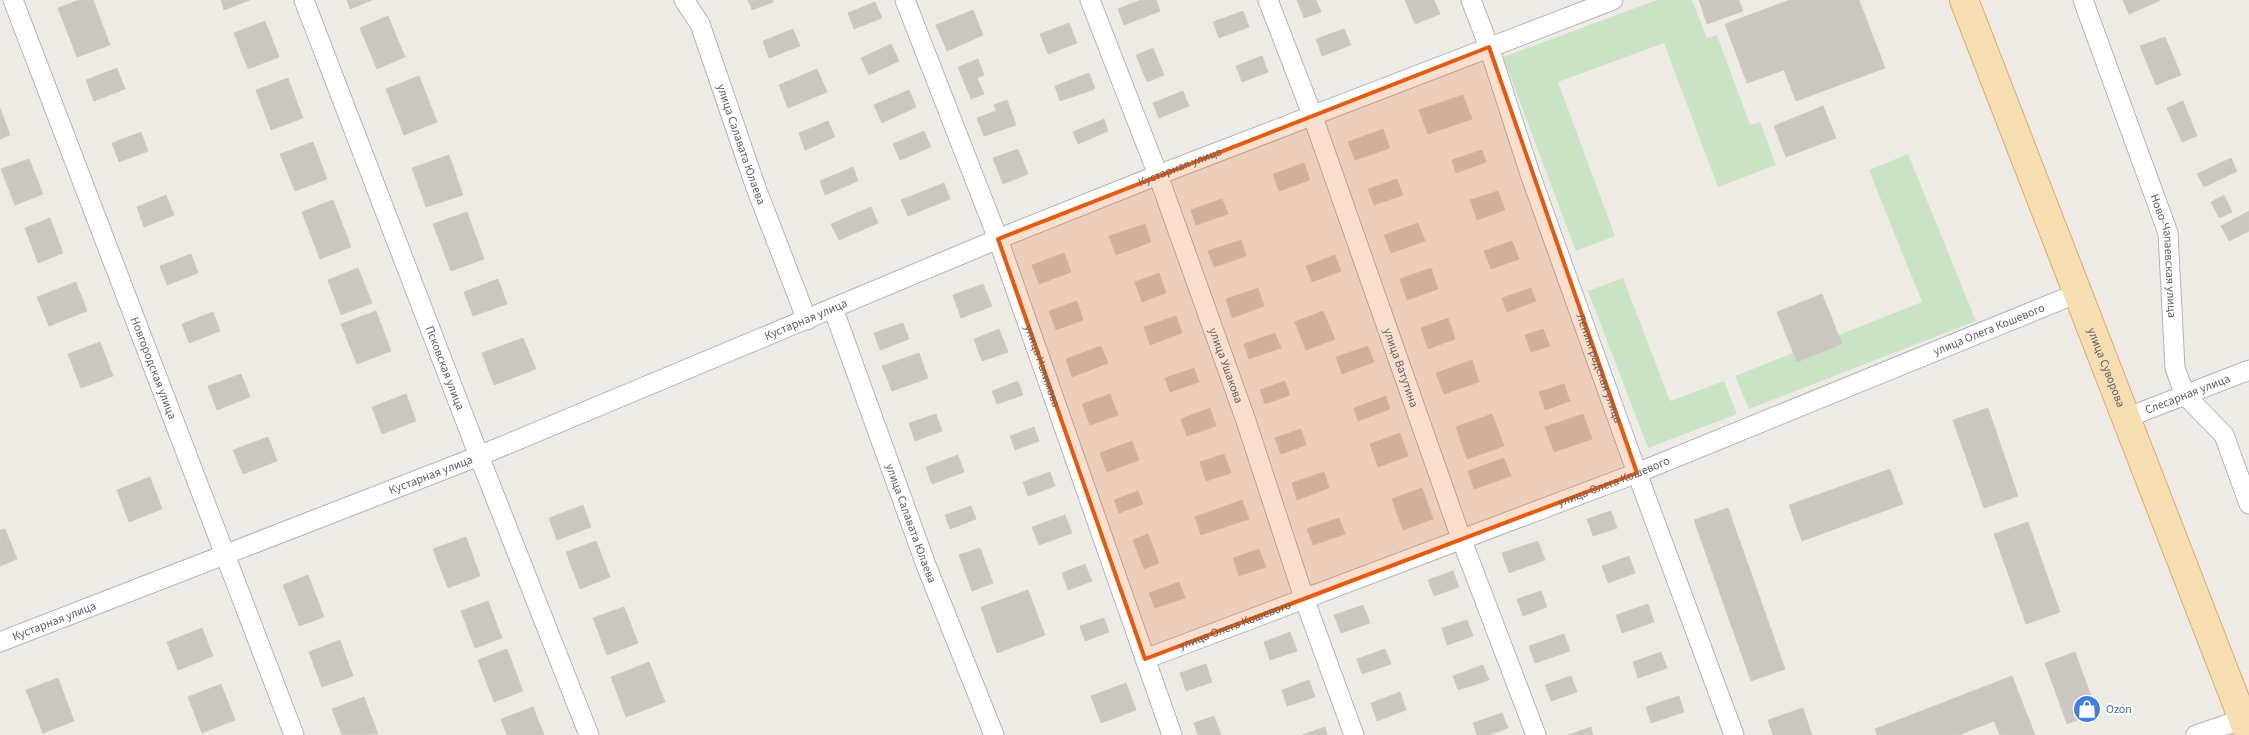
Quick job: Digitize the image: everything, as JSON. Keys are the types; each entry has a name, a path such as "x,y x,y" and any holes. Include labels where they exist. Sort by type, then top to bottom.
{"main road":[{"name":"улица Суворова","path":"1964,0 2247,724"}],"street":[{"name":"Новгородская улица","path":"13,0 223,555 294,735"},
{"name":"Псковская улица","path":"304,0 479,456 589,735"},
{"name":"улица Салавата Юлаева","path":"684,0 700,24 756,188 807,320"},
{"name":"улица Нахимова","path":"905,0 998,239 1172,735"},
{"name":"улица Ушакова","path":"1090,0 1158,175 1245,418 1304,598 1354,735"},
{"name":"улица Ватутина","path":"1268,0 1313,117 1462,538 1536,735"},
{"name":"Ленинградская улица","path":"1470,0 1489,47 1530,174 1636,473 1734,735"},
{"name":"Кустарная улица","path":"0,642 479,456 998,239 1158,175 1313,117 1613,0"},
{"name":"Ново-Чапаевская улица","path":"2083,0 2168,233 2175,368 2185,395 2224,436 2249,504"},
{"name":"улица Олега Кошевого","path":"1145,658 1636,473 2078,293"},
{"name":"улица Салавата Юлаева","path":"833,308 926,566 994,735"},
{"name":"Слесарная улица","path":"2126,418 2249,370"},
{"path":"2196,735 2247,724"}],"highlighted area":[{"path":"1489,47 1637,473 1145,659 998,239"}],"green space":[{"path":"1657,0 1692,0 1707,38 1717,35 1750,125 1760,122 1776,165 1718,187 1664,43 1558,82 1615,236 1576,251 1503,57"},
{"path":"1908,154 1976,321 1749,409 1735,376 1922,302 1869,170"},
{"path":"1623,278 1670,401 1724,381 1737,414 1648,448 1588,291"}],"building":[{"path":"79,0 93,0 110,45 77,57 58,8"},
{"path":"221,0 250,0 224,10"},
{"path":"347,0 372,0 350,9"},
{"path":"748,0 772,0 773,2 752,10"},
{"path":"1141,0 1156,0 1160,11 1124,25 1118,9"},
{"path":"1297,0 1316,0 1321,12 1304,18"},
{"path":"1405,0 1434,0 1440,14 1415,24"},
{"path":"1699,0 1739,0 1743,11 1707,24"},
{"path":"1790,0 1859,0 1885,68 1796,101 1784,70 1747,83 1725,24"},
{"path":"2123,0 2159,0 2159,1 2129,14"},
{"path":"875,2 882,18 854,29 848,13"},
{"path":"973,10 983,35 947,51 936,25"},
{"path":"1243,11 1249,27 1219,38 1213,22"},
{"path":"388,16 405,57 377,69 360,28"},
{"path":"265,21 279,57 248,69 234,33"},
{"path":"1069,23 1077,43 1048,54 1040,34"},
{"path":"793,29 800,46 769,58 763,41"},
{"path":"1344,29 1351,45 1322,56 1316,39"},
{"path":"2165,37 2181,75 2156,85 2140,46"},
{"path":"891,44 899,61 869,75 861,58"},
{"path":"1153,48 1164,75 1147,82 1136,55"},
{"path":"1262,56 1268,72 1242,82 1236,66"},
{"path":"978,59 984,75 977,78 984,94 971,99 958,67"},
{"path":"117,68 125,89 94,101 86,80"},
{"path":"817,69 827,92 788,108 779,85"},
{"path":"1089,73 1095,89 1060,101 1055,86"},
{"path":"419,76 437,122 404,135 386,89"},
{"path":"288,78 303,118 271,130 256,90"},
{"path":"909,90 916,107 882,123 874,105"},
{"path":"1183,91 1189,106 1159,118 1153,103"},
{"path":"1463,95 1472,119 1428,134 1419,110"},
{"path":"1007,100 1016,125 984,136 977,118 996,111 994,105"},
{"path":"2183,101 2197,136 2182,142 2167,108"},
{"path":"1823,106 1836,138 1786,157 1774,126"},
{"path":"0,108 10,135 0,139"},
{"path":"1104,119 1108,131 1078,144 1073,132"},
{"path":"828,121 835,137 805,150 799,133"},
{"path":"1383,129 1390,148 1355,160 1348,142"},
{"path":"924,131 931,147 900,160 893,144"},
{"path":"141,132 148,151 119,162 112,143"},
{"path":"313,142 327,179 295,191 280,154"},
{"path":"1018,149 1028,174 1003,184 993,158"},
{"path":"1482,150 1486,162 1456,173 1452,160"},
{"path":"449,155 463,195 426,207 412,168"},
{"path":"2231,158 2237,171 2204,187 2197,174"},
{"path":"29,159 43,194 15,205 1,169"},
{"path":"1304,163 1310,180 1279,191 1273,174"},
{"path":"853,167 858,181 825,195 820,181"},
{"path":"1397,179 1403,195 1374,205 1368,189"},
{"path":"944,183 950,199 908,216 901,200"},
{"path":"1498,191 1505,210 1477,220 1470,200"},
{"path":"166,195 174,215 144,227 137,207"},
{"path":"2224,195 2232,212 2219,218 2211,202"},
{"path":"1222,199 1228,214 1196,225 1191,210"},
{"path":"333,200 351,247 320,259 302,212"},
{"path":"871,207 878,223 839,240 831,224"},
{"path":"2249,211 2249,231 2229,241 2221,226"},
{"path":"467,212 484,259 451,271 433,224"},
{"path":"50,218 63,253 38,263 25,228"},
{"path":"1418,223 1425,241 1391,253 1384,235"},
{"path":"1145,224 1151,242 1116,255 1109,236"},
{"path":"1241,240 1246,256 1214,267 1208,251"},
{"path":"1512,241 1519,259 1491,269 1484,251"},
{"path":"1064,253 1071,272 1039,284 1032,265"},
{"path":"191,254 198,273 167,285 160,266"},
{"path":"1335,255 1341,271 1312,282 1306,266"},
{"path":"358,268 372,303 341,315 328,280"},
{"path":"1431,268 1438,289 1407,300 1400,279"},
{"path":"1159,273 1166,293 1142,302 1135,282"},
{"path":"498,279 507,304 473,316 464,292"},
{"path":"76,282 87,311 49,326 37,297"},
{"path":"983,284 992,306 961,318 953,295"},
{"path":"1258,288 1264,306 1232,318 1226,299"},
{"path":"1531,288 1536,301 1507,312 1502,298"},
{"path":"1822,294 1842,344 1797,362 1777,312"},
{"path":"1077,301 1083,320 1056,330 1049,311"},
{"path":"376,311 391,351 357,364 341,324"},
{"path":"1323,311 1335,339 1306,350 1295,322"},
{"path":"213,312 220,331 189,343 182,324"},
{"path":"1176,316 1182,333 1150,345 1144,327"},
{"path":"1448,318 1455,339 1428,349 1421,328"},
{"path":"903,323 909,339 880,350 874,333"},
{"path":"999,329 1008,352 982,361 974,339"},
{"path":"1543,329 1550,346 1531,352 1525,335"},
{"path":"1275,333 1281,348 1249,359 1244,344"},
{"path":"523,338 536,369 494,385 482,353"},
{"path":"100,342 113,376 81,388 68,354"},
{"path":"1101,346 1108,363 1072,377 1066,359"},
{"path":"1368,346 1374,362 1342,374 1336,357"},
{"path":"919,353 928,378 892,391 882,366"},
{"path":"1472,360 1479,382 1444,394 1436,373"},
{"path":"1194,368 1199,382 1170,392 1165,378"},
{"path":"241,374 250,397 217,410 208,386"},
{"path":"1018,381 1023,395 997,404 992,391"},
{"path":"1285,381 1290,395 1265,404 1260,390"},
{"path":"1564,384 1570,401 1545,410 1539,392"},
{"path":"406,394 416,421 382,434 372,407"},
{"path":"1110,394 1118,415 1090,425 1082,404"},
{"path":"1386,396 1390,409 1358,421 1354,408"},
{"path":"1210,408 1216,426 1187,436 1181,419"},
{"path":"1988,408 2018,496 1984,508 1953,420"},
{"path":"936,414 942,431 915,441 909,423"},
{"path":"1492,414 1504,446 1467,459 1456,427"},
{"path":"1583,414 1592,439 1554,452 1545,427"},
{"path":"1034,427 1039,441 1015,450 1010,436"},
{"path":"1301,429 1306,445 1281,454 1275,438"},
{"path":"1400,433 1408,456 1378,467 1370,444"},
{"path":"268,437 277,461 243,474 233,450"},
{"path":"1132,441 1139,460 1107,472 1100,453"},
{"path":"1224,454 1231,473 1206,481 1200,462"},
{"path":"958,455 964,472 932,484 926,467"},
{"path":"1504,458 1511,476 1474,489 1468,471"},
{"path":"1890,469 1903,504 1802,541 1789,505"},
{"path":"1050,472 1055,486 1028,496 1023,482"},
{"path":"1324,472 1329,488 1297,500 1292,483"},
{"path":"150,477 162,509 129,522 117,490"},
{"path":"1422,488 1433,519 1403,530 1392,499"},
{"path":"1138,491 1143,504 1119,513 1114,500"},
{"path":"1242,500 1249,519 1201,535 1195,517"},
{"path":"583,505 591,527 557,540 549,518"},
{"path":"971,506 976,519 950,529 945,515"},
{"path":"1728,508 1785,669 1751,681 1694,520"},
{"path":"1611,511 1617,528 1593,536 1587,519"},
{"path":"1065,515 1072,533 1039,545 1032,527"},
{"path":"1339,518 1345,534 1313,545 1307,529"},
{"path":"2028,522 2060,612 2026,624 1994,534"},
{"path":"5,529 17,559 0,566 0,530"},
{"path":"1148,534 1159,563 1144,569 1133,540"},
{"path":"466,537 480,576 448,588 433,549"},
{"path":"596,541 610,577 580,589 566,552"},
{"path":"1538,541 1545,560 1509,573 1502,553"},
{"path":"980,548 993,583 972,591 959,555"},
{"path":"1259,549 1266,567 1239,576 1233,558"},
{"path":"1629,556 1635,573 1608,583 1602,566"},
{"path":"1085,564 1092,581 1068,590 1062,573"},
{"path":"1453,571 1459,587 1434,596 1428,580"},
{"path":"308,575 324,617 299,626 283,585"},
{"path":"1179,582 1185,598 1155,608 1149,593"},
{"path":"1028,590 1045,635 997,653 981,607"},
{"path":"1541,591 1547,607 1523,616 1517,599"},
{"path":"488,601 502,638 475,648 461,611"},
{"path":"1648,604 1654,622 1622,633 1616,615"},
{"path":"1363,605 1370,623 1341,633 1334,615"},
{"path":"624,607 638,643 607,655 593,618"},
{"path":"1104,618 1109,632 1085,641 1080,626"},
{"path":"1467,620 1473,636 1447,645 1442,628"},
{"path":"202,628 213,656 178,670 167,642"},
{"path":"1290,632 1297,651 1270,660 1264,642"},
{"path":"1564,634 1570,651 1535,663 1529,646"},
{"path":"340,640 353,676 322,687 309,652"},
{"path":"507,649 523,691 494,702 478,660"},
{"path":"1385,649 1391,664 1362,674 1357,659"},
{"path":"1661,652 1667,668 1638,678 1633,662"},
{"path":"2075,652 2097,713 2067,724 2045,663"},
{"path":"649,662 665,702 626,717 611,677"},
{"path":"1206,664 1212,682 1186,691 1180,673"},
{"path":"1483,665 1489,680 1458,690 1453,676"},
{"path":"1571,676 1577,692 1551,701 1545,685"},
{"path":"2012,676 2035,735 2000,735 1994,721 1959,735 1877,735 1875,729"},
{"path":"58,678 74,721 43,733 26,690"},
{"path":"1309,680 1315,697 1287,706 1282,690"},
{"path":"1126,683 1136,710 1101,723 1091,696"},
{"path":"221,684 235,720 202,733 188,697"},
{"path":"1400,692 1406,710 1377,721 1371,703"},
{"path":"1679,696 1684,712 1651,723 1646,707"},
{"path":"364,697 378,734 342,735 332,709"},
{"path":"533,707 544,735 507,735 501,719"},
{"path":"1803,708 1812,735 1773,735 1768,720"},
{"path":"1502,713 1508,728 1489,735 1477,735 1473,723"},
{"path":"1214,716 1221,735 1198,735 1194,723"},
{"path":"1325,727 1327,735 1302,735"},
{"path":"1591,727 1593,735 1568,735"}],"place":[{"name":"Ozon","path":"2087,709"}]}
